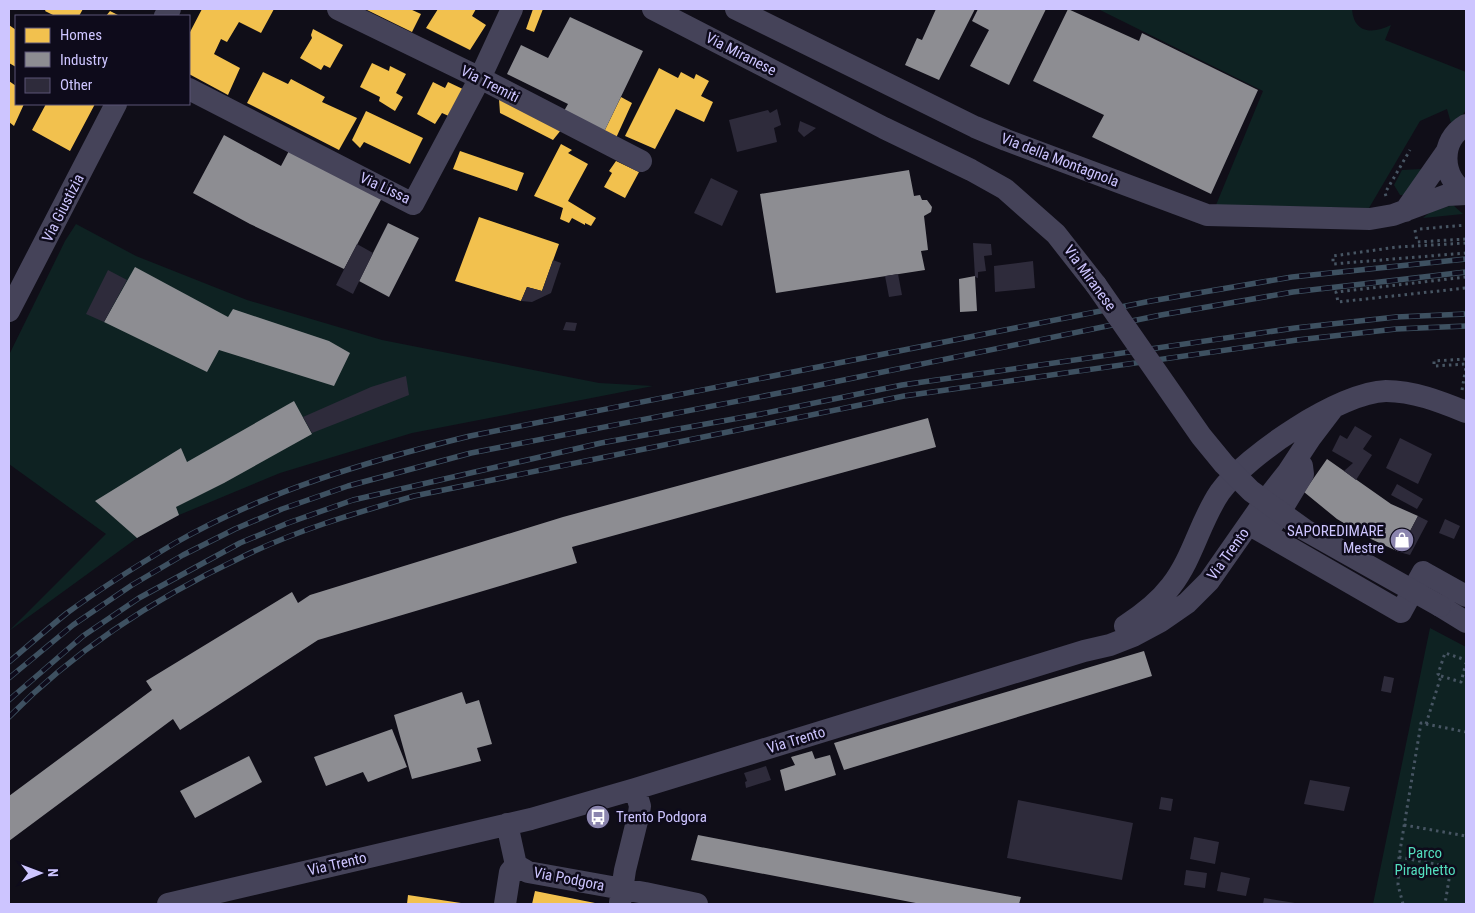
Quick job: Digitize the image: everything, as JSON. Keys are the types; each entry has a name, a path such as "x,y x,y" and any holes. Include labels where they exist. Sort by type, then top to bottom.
{"street":[{"name":"Via Tremiti","path":"338,9 480,78 641,162"},
{"name":"Via Lissa","path":"190,90 414,204 480,78 512,9"},
{"name":"Via Miranese","path":"653,9 1005,189 1056,234 1096,285 1201,436 1224,464 1251,491 1305,530 1466,622"},
{"name":"Via della Montagnola","path":"736,9 975,127 1207,215 1218,217 1370,219 1393,215 1404,217 1438,198 1466,193"},
{"name":"Via Giustizia","path":"9,311 115,105"},
{"path":"1404,217 1447,151 1456,133 1466,125"},
{"path":"1447,151 1448,170 1455,184 1466,193"},
{"name":"Via Trento","path":"1084,651 1106,639 1151,608 1172,586 1184,565 1207,514 1221,492 1251,460 1300,425 1346,401 1370,393 1396,391 1440,401 1466,412"},
{"name":"Via Trento","path":"168,904 507,824 635,789 1084,651 1110,645 1134,636 1161,621 1187,603 1258,530 1299,455 1333,408"},
{"path":"1258,530 1401,612 1423,572 1466,596"},
{"name":"Via Podgora","path":"516,865 528,872 622,897 625,870 640,806 635,789"},
{"path":"505,904 510,872 516,865 507,824"},
{"path":"622,897 698,904"}],"path":[{"path":"1410,150 1385,193 1404,217 1417,242 1466,239"},
{"path":"1404,217 1466,226"},
{"path":"1466,243 1394,248 1333,256 1333,264 1466,253"},
{"path":"1466,277 1336,292 1338,302 1466,288"},
{"path":"1466,359 1434,361 1434,366 1466,365 1462,393 1466,395"},
{"path":"1426,724 1441,676 1438,674 1445,653 1466,662 1465,673 1461,682 1441,676"},
{"path":"1403,904 1398,885 1399,858 1421,723 1466,732"},
{"path":"1404,825 1466,836"},
{"path":"1399,858 1451,867 1444,904"}],"green space":[{"path":"1098,9 1352,9 1356,23 1360,27 1366,30 1378,30 1391,25 1385,40 1466,72 1466,110 1459,120 1451,123 1447,109 1420,121 1369,208 1216,205 1263,91"},
{"path":"1422,169 1404,195 1400,195 1394,185 1402,170"},
{"path":"1453,205 1463,214 1423,218 1430,212"},
{"path":"76,224 136,256 247,300 382,340 599,383 653,386 412,433 280,473 179,515 137,538 9,631 106,534 9,464 9,355 65,241"},
{"name":"Parco Piraghetto","path":"1430,628 1466,647 1466,904 1373,904"}],"building: Homes":[{"path":"46,9 83,9 80,15 53,15 45,11"},
{"path":"202,9 274,9 261,33 239,22 227,42 221,39 214,54 240,68 228,95 190,75 190,32"},
{"path":"365,9 410,9 421,14 412,32"},
{"path":"438,9 476,9 472,16 486,25 470,50 426,28"},
{"path":"533,9 543,9 534,32 526,29"},
{"path":"110,11 118,15 107,15"},
{"path":"9,25 15,29 15,66 9,63"},
{"path":"313,29 343,45 330,68 324,65 321,70 300,58 312,38"},
{"path":"372,63 389,71 390,66 406,74 396,93 403,97 395,111 379,101 380,97 360,87"},
{"path":"659,68 678,78 681,72 694,79 696,74 709,81 701,96 713,102 704,122 676,109 655,149 625,136"},
{"path":"263,72 288,84 291,79 325,97 322,102 357,118 339,150 247,103"},
{"path":"9,81 15,85 15,105 24,105 14,126 9,122"},
{"path":"433,82 445,88 448,82 467,91 453,118 442,113 435,124 417,114"},
{"path":"621,97 632,103 616,138 604,132"},
{"path":"499,99 561,130 553,140 500,113"},
{"path":"45,105 94,105 70,151 32,130"},
{"path":"366,111 423,138 410,164 364,142 360,148 352,140"},
{"path":"561,144 572,150 568,153 588,164 568,201 596,218 591,226 572,218 569,223 560,219 563,208 534,196"},
{"path":"460,151 524,173 517,191 453,169"},
{"path":"616,161 639,172 625,198 604,187 612,173 609,171"},
{"path":"479,217 559,244 542,291 527,287 521,301 455,281"},
{"path":"535,891 595,903 595,904 532,904"},
{"path":"408,895 461,903 461,904 407,904"}],"building: Industry":[{"path":"936,9 975,9 939,80 905,65 917,38 922,40"},
{"path":"978,9 1046,9 1009,85 970,66 989,30 972,21"},
{"path":"1068,9 1139,41 1142,33 1258,90 1211,194 1092,137 1104,115 1033,81"},
{"path":"570,17 643,51 604,132 564,111 568,104 507,74 521,45 548,58"},
{"path":"224,135 281,166 291,147 384,194 344,269 250,224 193,193"},
{"path":"909,170 914,196 920,195 922,200 927,200 932,207 931,212 924,216 928,250 921,251 925,270 776,293 760,194"},
{"path":"388,223 419,238 389,297 359,281"},
{"path":"135,267 228,317 233,309 329,341 350,353 334,386 219,350 207,372 104,322"},
{"path":"975,276 977,311 960,312 959,279"},
{"path":"294,401 312,434 224,483 176,507 179,515 137,538 95,501 181,448 187,462"},
{"path":"928,418 936,447 572,547 577,563 318,640 180,730 173,719 9,841 9,796 152,690 146,681 292,592 298,603 310,595 563,517"},
{"path":"1327,459 1391,504 1418,516 1399,552 1371,539 1337,519 1304,492"},
{"path":"1144,651 1152,676 844,770 834,743"},
{"path":"462,692 466,704 479,700 492,744 477,748 481,761 412,779 394,715"},
{"path":"392,729 407,767 368,782 363,772 326,786 314,757"},
{"path":"812,751 815,759 830,755 836,775 785,791 780,770 795,765 791,757"},
{"path":"249,756 262,782 195,818 180,791"},
{"path":"698,835 1021,897 1019,904 921,904 691,860"}],"building: Other":[{"path":"777,109 781,125 774,128 777,142 737,152 729,120 768,110 770,113"},
{"path":"800,121 816,128 804,137 798,131"},
{"path":"711,178 738,191 722,226 694,213"},
{"path":"973,243 991,244 992,255 984,256 986,271 978,272 978,278 975,277"},
{"path":"357,244 373,253 353,294 336,285"},
{"path":"553,260 561,263 551,293 532,302 521,301 527,287 542,291"},
{"path":"1033,261 1035,288 995,292 994,266"},
{"path":"108,270 127,280 104,322 86,314"},
{"path":"898,274 902,295 889,297 885,276"},
{"path":"566,322 577,323 575,331 563,330"},
{"path":"406,376 409,395 312,433 303,417 371,387"},
{"path":"1355,426 1372,436 1363,449 1372,455 1356,480 1344,471 1353,463 1332,451 1340,435 1347,439"},
{"path":"1400,438 1432,454 1418,484 1386,468"},
{"path":"1397,484 1423,499 1417,509 1391,495"},
{"path":"1418,516 1428,521 1410,555 1399,552"},
{"path":"1445,519 1460,526 1454,539 1439,533"},
{"path":"1384,676 1394,678 1391,693 1381,691"},
{"path":"766,766 771,780 746,788 745,782 747,781 744,773"},
{"path":"1310,780 1350,787 1344,811 1304,804"},
{"path":"1161,797 1173,799 1171,811 1159,809"},
{"path":"1018,800 1133,823 1122,880 1007,858"},
{"path":"1194,837 1219,842 1215,864 1190,859"},
{"path":"1186,870 1207,873 1205,888 1184,885"},
{"path":"1221,872 1250,878 1246,896 1217,891"},
{"path":"1264,898 1295,903 1295,904 1263,904"}],"railway":[{"path":"9,662 80,604 175,543 210,524 318,479 394,456 470,436 1151,301 1292,277 1466,259"},
{"path":"9,678 73,625 132,585 183,555 235,529 282,509 348,486 471,453 795,390 1161,315 1293,292 1466,272"},
{"path":"9,700 83,636 139,598 240,543 288,523 353,500 601,443 761,414 902,385 1295,328 1396,317 1466,314"},
{"path":"9,717 61,669 89,647 179,589 284,538 414,496 904,396 1297,340 1396,329 1466,326"}],"place":[{"name":"SAPOREDIMARE Mestre","path":"1402,540"},
{"name":"Trento Podgora","path":"598,817"}]}
